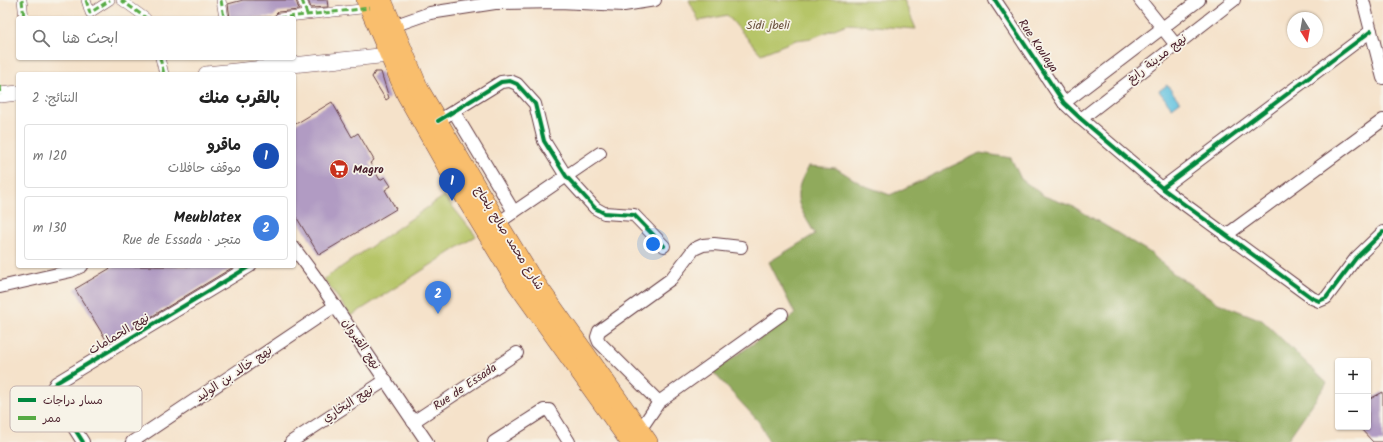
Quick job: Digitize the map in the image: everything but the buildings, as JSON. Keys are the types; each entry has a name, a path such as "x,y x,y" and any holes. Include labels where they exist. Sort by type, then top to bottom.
{"main road":[{"name":"شارع محمد صالح بلحاج","path":"373,3 393,26 419,89 446,116 518,285 639,438"},
{"name":"شارع محمد صالح بلحاج","path":"373,3 389,55 406,94 489,218"}],"street":[{"path":"22,0 24,16"},
{"path":"86,0 90,15 110,0"},
{"path":"121,0 143,16"},
{"path":"302,0 307,14"},
{"path":"393,26 430,13 494,1 624,5 655,0"},
{"path":"1140,0 1176,45"},
{"name":"نهج مدينة رابغ","path":"1064,103 1199,0"},
{"name":"نهج مدينة رابغ","path":"1081,119 1234,0"},
{"path":"1363,0 1383,78"},
{"path":"224,1 224,16"},
{"path":"293,16 373,3"},
{"name":"Rue Koulaya","path":"1001,3 1064,103 1081,119 1162,188 1225,236 1319,301 1326,298 1356,258 1383,232"},
{"path":"1162,188 1371,31"},
{"path":"225,72 389,55"},
{"path":"160,60 164,72"},
{"path":"514,212 446,116 501,82 510,81 517,84 535,104 544,141 566,176 595,208 604,213 634,215 664,246"},
{"path":"0,92 16,93"},
{"path":"1225,236 1383,120"},
{"path":"489,218 514,212 600,153"},
{"path":"659,402 599,342 597,337 599,331 671,279 694,249 703,245 714,244 741,247"},
{"name":"نهج القيروان","path":"296,251 336,306 427,442"},
{"path":"0,287 71,271 78,268"},
{"name":"نهج الحمامات","path":"54,386 56,383 247,268"},
{"name":"نهج خالد بن الوليد","path":"132,442 336,306"},
{"path":"639,438 659,402 782,314"},
{"name":"Rue de Essada","path":"413,422 517,353"},
{"name":"نهج البخاري","path":"291,442 386,380"},
{"path":"494,442 544,410 549,410 570,442"},
{"name":"نهج الحمامات","path":"77,432 83,442"}],"green space":[{"name":"Sidi jbeli","path":"689,0 904,0 916,29 847,24 812,38 796,40 761,54 727,15 699,21"},
{"path":"980,153 1011,158 1021,179 1044,196 1074,207 1149,252 1173,273 1218,303 1262,320 1327,383 1286,442 769,442 759,422 713,372 795,314 769,262 815,234 804,216 798,202 799,186 809,166 836,168 863,185 890,195"},
{"path":"444,196 476,236 351,316 324,279"}],"water":[{"path":"1167,85 1180,102 1172,108 1159,91"}],"marked path":[{"path":"22,0 24,16"},
{"path":"86,0 90,13 110,0"},
{"path":"121,0 143,16"},
{"path":"221,0 224,16"},
{"path":"302,0 307,14"},
{"path":"296,16 370,8"},
{"path":"160,60 164,72"},
{"path":"0,86 1,95"}],"cycle path":[{"path":"995,0 1064,103 1081,119 1162,188 1312,298 1319,301 1326,298 1356,258 1383,232"},
{"path":"1162,188 1371,31"},
{"path":"438,121 501,82 510,81 517,84 535,104 544,141 566,176 595,208 604,213 634,215 664,246"},
{"path":"54,386 56,383 247,268"},
{"path":"77,432 83,442"}],"place":[{"name":"Magro","path":"339,169"},
{"name":"ماقرو","path":"452,201"},
{"name":"Meublatex","path":"438,314"}]}
